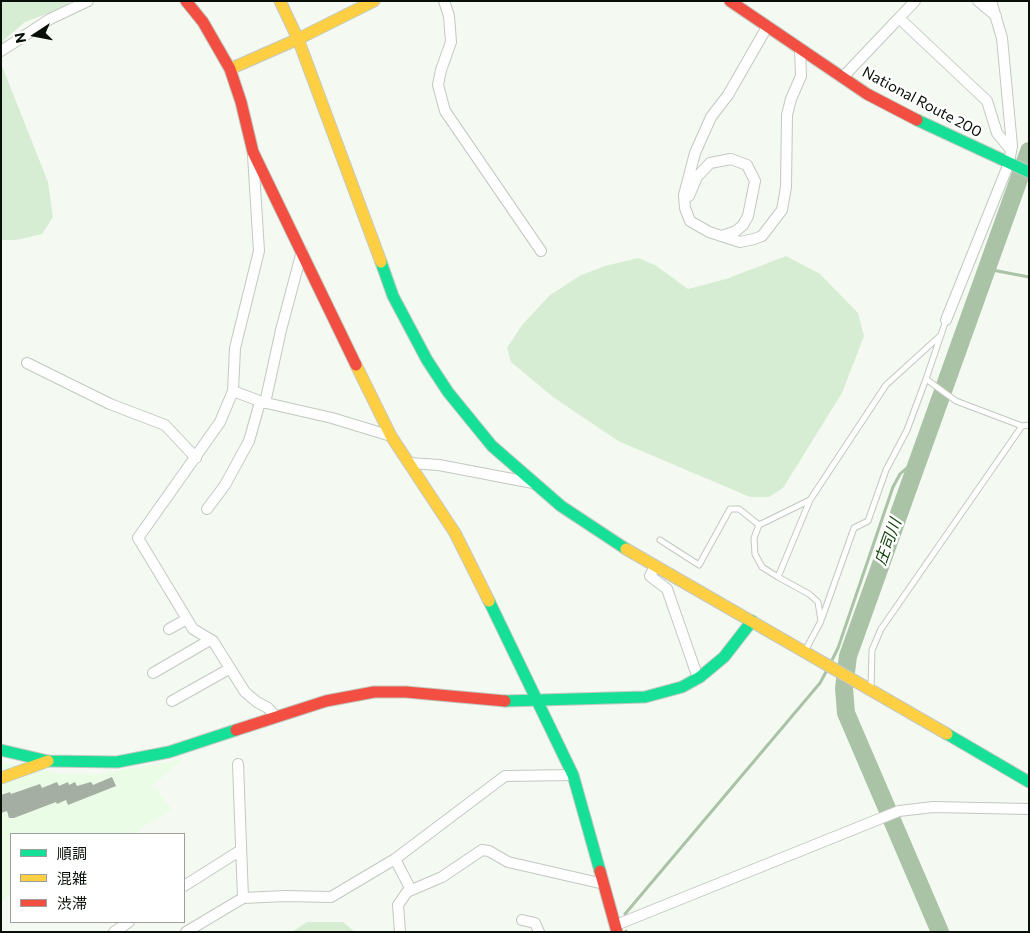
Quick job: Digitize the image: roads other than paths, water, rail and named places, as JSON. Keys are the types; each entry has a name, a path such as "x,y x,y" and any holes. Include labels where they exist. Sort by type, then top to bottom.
{"main road":[{"path":"186,1 204,22 230,69 241,102 253,152 391,436 410,462 455,533 573,775 617,928"},
{"path":"280,1 298,39 393,296 448,392 492,446 532,483 586,523 656,566 1029,782"},
{"path":"230,69 298,39 374,1"},
{"name":"National Route 200","path":"730,1 867,94 1029,172"},
{"path":"1,750 48,761 117,762 194,745 326,701 374,692 406,692 513,702 645,698 682,687 698,678 724,657 752,622"},
{"path":"1,778 48,761"}],"street":[{"path":"1,51 50,19 88,1"},
{"path":"444,1 449,16 451,42 438,85 445,110 541,251"},
{"path":"843,77 915,1"},
{"path":"978,1 996,16"},
{"path":"946,320 1009,163 1011,150 1002,38 991,1"},
{"path":"899,18 987,101 997,133 1011,150"},
{"path":"767,27 728,95 711,117 695,153 684,195 686,216 690,221 709,232 740,242 762,236 782,210 786,186 787,115 791,99 801,76 800,49"},
{"path":"253,152 253,178 259,251 235,348 233,391 220,422 196,458 179,478 147,528 138,538 194,629 210,640 244,692 268,708 276,717"},
{"path":"685,204 697,177 710,163 731,159 747,164 755,181 748,216 736,232 722,236"},
{"path":"207,509 225,485 249,441 262,402 302,251"},
{"path":"27,363 110,404 165,425 196,458"},
{"path":"233,391 262,402 332,418 391,436"},
{"path":"410,462 439,465 532,483"},
{"path":"656,566 650,576 667,589 698,678"},
{"path":"169,629 187,618"},
{"path":"153,673 210,640"},
{"path":"172,701 229,669"},
{"path":"238,764 243,898"},
{"path":"186,932 243,898 285,896 331,897 395,859 505,776 573,775"},
{"path":"617,928 899,811 933,807 1029,809"},
{"path":"185,885 241,850"},
{"path":"400,932 398,905 407,892 442,877 482,850 488,851 508,862 604,884"},
{"path":"395,859 411,890"},
{"path":"522,920 535,923 539,932"},
{"path":"114,932 128,923"}],"lane":[{"path":"805,652 821,621 854,528 868,520 886,470 908,430 928,380 946,320"},
{"path":"778,578 810,500 886,385 941,335"},
{"path":"928,380 956,401 1022,426 1029,425"},
{"path":"871,691 872,650 881,629 1022,426"},
{"path":"810,500 759,525 754,538 755,554 762,566 778,578 809,594 818,602 821,621"},
{"path":"660,540 699,565 730,509 739,510 759,525"}],"waterway":[{"name":"庄司川","path":"940,932 846,713 844,688 848,656 1029,151"},
{"path":"987,269 1029,277"},
{"path":"831,662 838,648 893,487 900,474 918,458"},
{"path":"625,914 820,683 827,670"}]}
